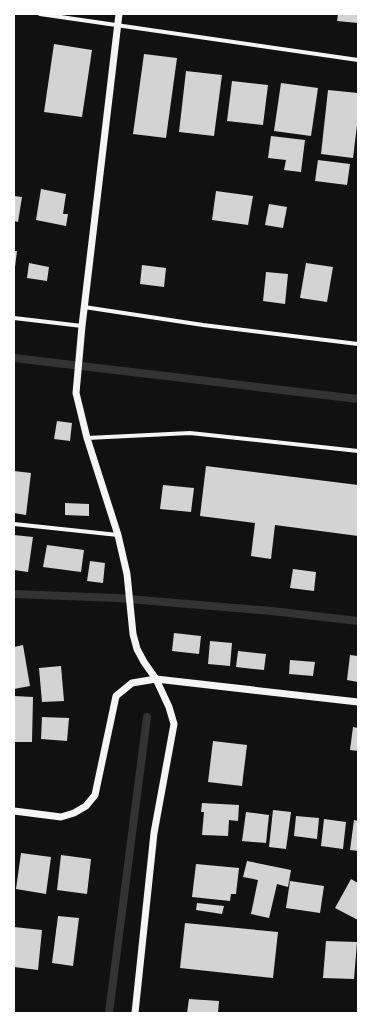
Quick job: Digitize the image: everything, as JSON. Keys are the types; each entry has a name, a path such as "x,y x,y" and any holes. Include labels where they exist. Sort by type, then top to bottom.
{"street":[{"path":"40,14 358,60"},
{"path":"119,14 78,356 76,393 87,438 118,535 127,574 133,634 137,649 156,679 169,707 174,724 154,833 135,1013"},
{"path":"84,307 358,344"},
{"path":"14,318 82,326"},
{"path":"87,438 190,433 358,451"},
{"path":"14,524 118,535"},
{"path":"14,811 61,817 74,813 86,806 95,795 116,696 132,683 156,679 358,702"}],"building":[{"path":"338,14 358,14 358,23 337,21"},
{"path":"54,44 92,50 82,117 44,112"},
{"path":"144,54 177,58 166,138 133,134"},
{"path":"186,71 222,75 214,136 179,132"},
{"path":"232,81 268,85 263,125 227,121"},
{"path":"281,83 318,88 311,136 274,131"},
{"path":"328,90 358,93 358,117 353,158 321,154"},
{"path":"271,136 305,140 301,172 284,170 286,160 268,158"},
{"path":"318,160 350,164 347,185 315,181"},
{"path":"41,189 66,194 63,214 68,214 66,226 36,220"},
{"path":"216,191 253,196 248,225 212,220"},
{"path":"14,196 22,197 18,222 14,221"},
{"path":"269,204 287,207 283,228 265,225"},
{"path":"14,251 17,251 15,267 14,267"},
{"path":"29,263 49,267 47,281 27,278"},
{"path":"306,263 333,267 327,302 300,298"},
{"path":"142,265 166,268 164,287 140,284"},
{"path":"266,272 288,274 285,304 263,301"},
{"path":"57,421 72,423 70,441 54,439"},
{"path":"206,466 358,485 358,536 275,525 271,559 251,556 255,523 200,516"},
{"path":"14,471 31,473 26,515 14,513"},
{"path":"163,485 194,488 191,512 160,509"},
{"path":"65,503 89,504 89,516 65,515"},
{"path":"14,535 33,537 28,572 14,570"},
{"path":"47,545 84,550 81,572 43,567"},
{"path":"90,561 105,563 103,583 87,581"},
{"path":"293,569 316,572 314,591 290,588"},
{"path":"174,633 201,636 199,654 172,651"},
{"path":"210,641 232,643 230,666 208,664"},
{"path":"23,645 30,686 14,689 14,647"},
{"path":"238,651 266,654 264,670 236,667"},
{"path":"350,655 358,656 358,682 347,680"},
{"path":"290,660 315,662 313,676 289,674"},
{"path":"61,666 64,701 42,702 39,668"},
{"path":"14,696 33,697 32,742 14,742"},
{"path":"42,717 69,718 67,741 41,739"},
{"path":"353,727 358,728 358,751 350,750"},
{"path":"213,741 247,745 242,786 208,782"},
{"path":"202,803 239,805 238,821 229,820 228,836 202,835 204,812 201,812"},
{"path":"273,810 291,812 286,849 269,847"},
{"path":"246,812 269,815 266,843 242,841"},
{"path":"296,816 319,818 317,839 294,836"},
{"path":"324,819 346,822 343,849 321,846"},
{"path":"354,820 358,821 358,851 350,850"},
{"path":"21,853 51,857 46,894 16,889"},
{"path":"61,855 91,859 87,894 57,890"},
{"path":"247,861 291,870 288,887 277,884 269,918 251,914 258,880 243,877"},
{"path":"196,864 239,868 236,894 231,894 230,901 192,897"},
{"path":"351,879 358,883 358,920 335,908"},
{"path":"290,881 324,886 320,913 286,908"},
{"path":"197,903 224,906 222,914 196,910"},
{"path":"58,916 79,918 73,966 52,963"},
{"path":"185,923 278,932 273,978 180,968"},
{"path":"14,927 42,930 38,970 14,967"},
{"path":"326,941 357,942 354,979 323,978"},
{"path":"189,999 219,1001 218,1013 187,1013"}],"waterway":[{"path":"14,358 358,399"},
{"path":"14,594 117,598 272,611 358,621"},
{"path":"109,1013 147,717"}]}
